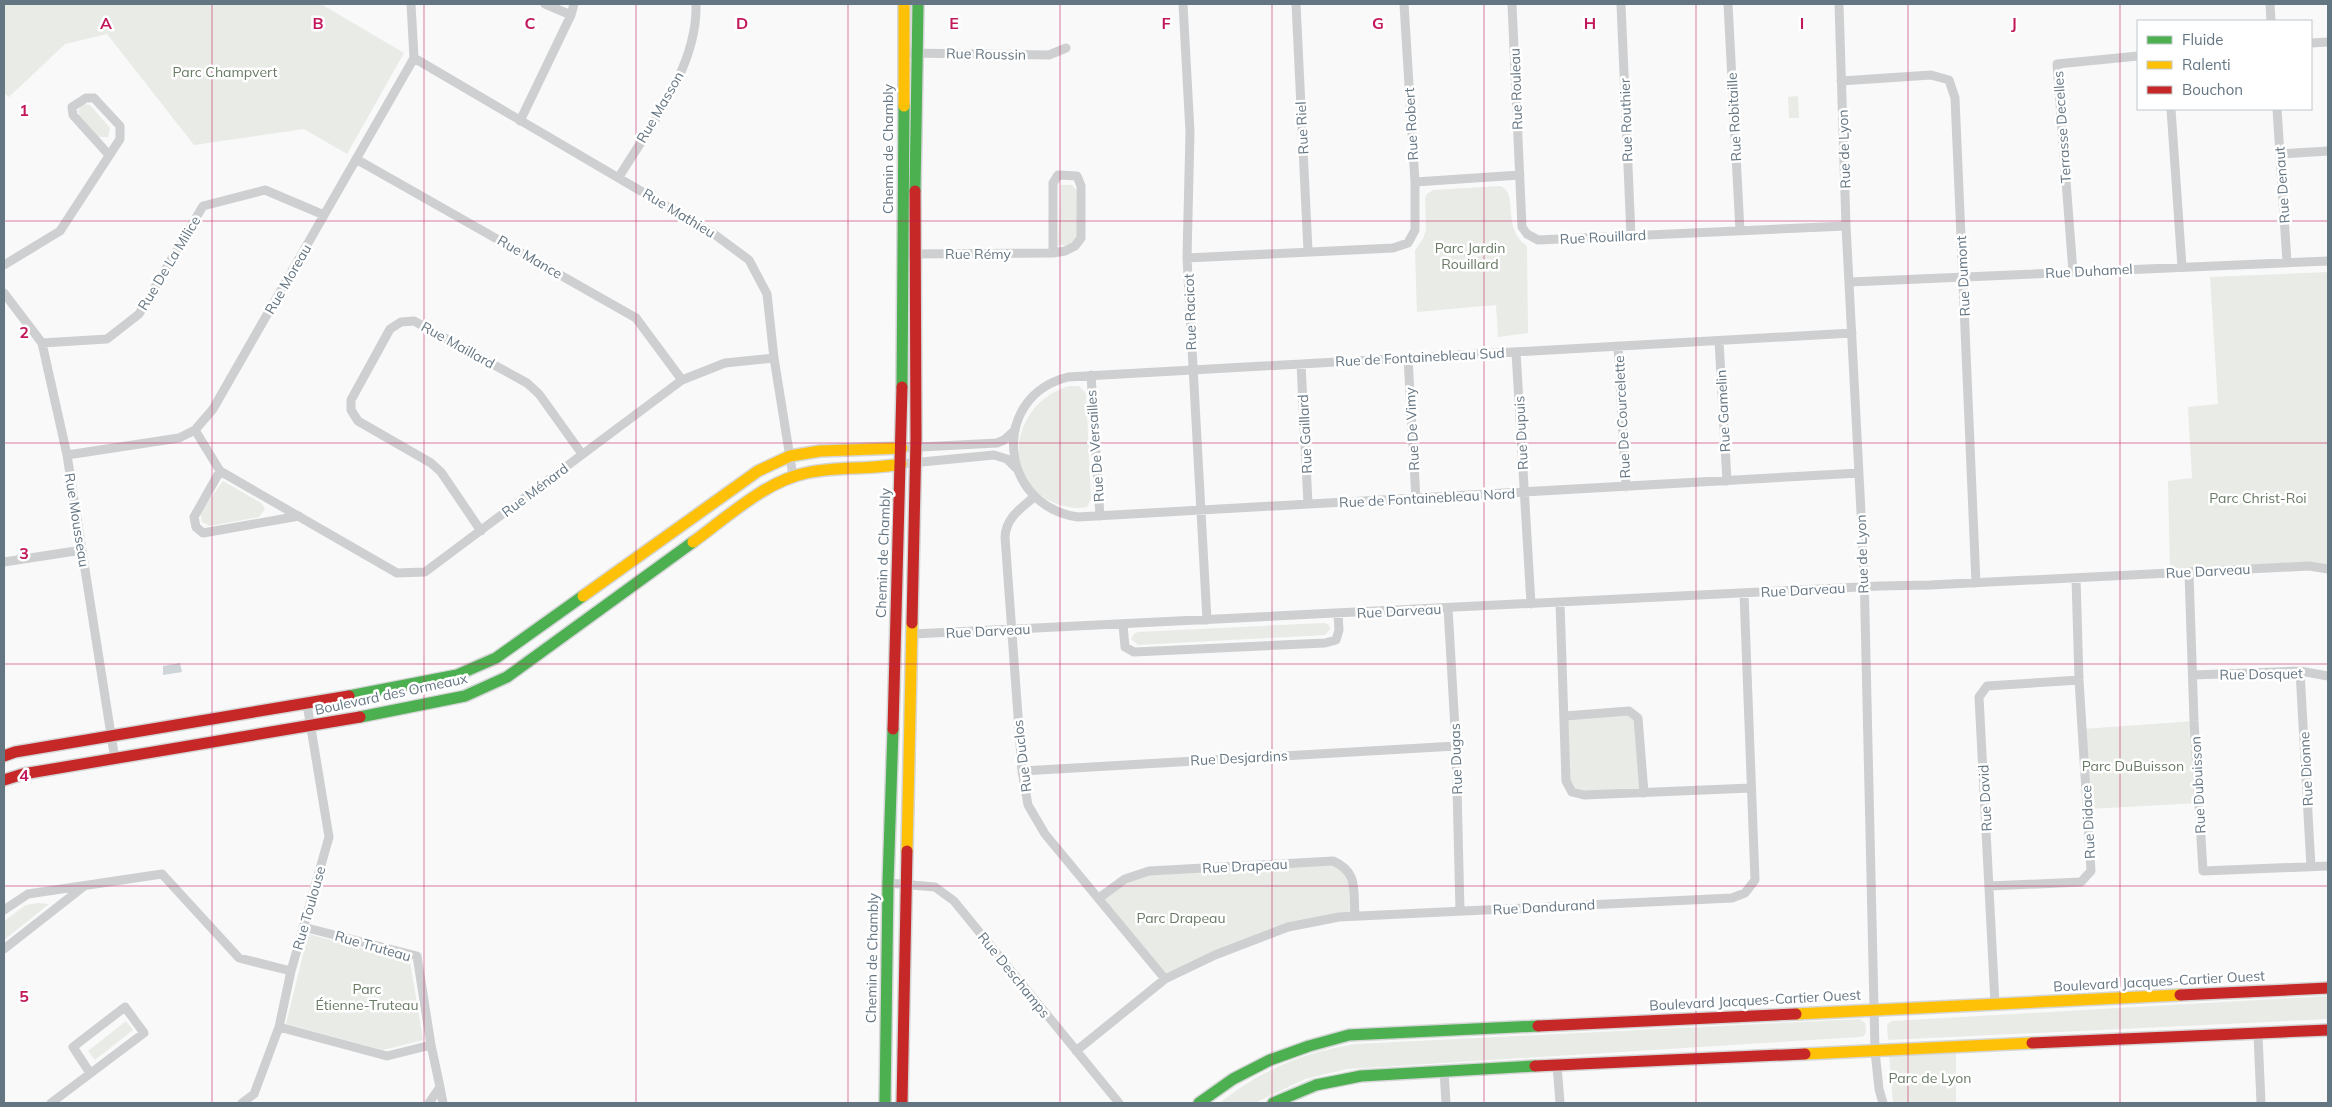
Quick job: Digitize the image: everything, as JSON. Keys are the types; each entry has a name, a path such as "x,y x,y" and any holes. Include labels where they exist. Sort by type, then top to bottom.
{"main road":[{"name":"Chemin de Chambly","path":"902,1103 916,448 908,254 904,4"},
{"name":"Chemin de Chambly","path":"885,1103 888,883 908,254 918,53 918,4"},
{"name":"Boulevard des Ormeaux","path":"4,756 15,752 307,704 457,675 496,658 758,471 790,456 820,451 902,448"},
{"name":"Boulevard des Ormeaux","path":"4,780 23,774 312,726 465,696 507,676 759,494 793,476 824,470 883,468 901,464"},
{"name":"Boulevard Jacques-Cartier Ouest","path":"1199,1103 1217,1088 1263,1062 1307,1045 1349,1035 2328,988"},
{"path":"1273,1103 1316,1085 1361,1076 1557,1064 2328,1030"}],"street":[{"path":"411,4 414,58"},
{"path":"545,4 571,15"},
{"path":"520,121 571,15 574,4"},
{"name":"Rue Masson","path":"619,177 681,74 696,19 696,4"},
{"name":"Rue Racicot","path":"1183,4 1190,132 1188,258 1207,620"},
{"name":"Rue Riel","path":"1296,4 1308,251"},
{"name":"Rue Robert","path":"1308,251 1393,248 1408,243 1415,230 1415,182 1404,4"},
{"name":"Rue Rouleau","path":"1512,4 1520,175"},
{"name":"Rue Routhier","path":"1621,4 1631,236"},
{"name":"Rue Robitaille","path":"1728,4 1740,231"},
{"name":"Rue de Lyon","path":"1839,4 1846,226 1864,587 1875,1051 1879,1089 1883,1103"},
{"path":"2270,4 2271,20"},
{"path":"2312,43 2328,42"},
{"name":"Rue Roussin","path":"904,53 1049,55 1066,48"},
{"name":"Terrasse Decelles","path":"2073,272 2057,64 2137,56"},
{"name":"Rue Mathieu","path":"414,58 714,234 749,260 767,294 774,358 793,476"},
{"name":"Rue Moreau","path":"67,455 179,438 195,430 213,409 414,58"},
{"name":"Rue Dumont","path":"1841,80 1931,75 1949,80 1955,98 1976,583"},
{"path":"4,265 60,231 120,139 120,126 94,98 86,98 72,107 73,116 109,155"},
{"path":"2171,110 2182,267"},
{"name":"Rue Denaut","path":"2277,110 2287,262"},
{"path":"2280,154 2328,151"},
{"name":"Rue Mance","path":"356,159 636,318 682,380"},
{"path":"1415,182 1520,175"},
{"name":"Rue Rouillard","path":"1520,175 1522,227 1532,239 1538,240 1846,226"},
{"name":"Rue Rémy","path":"908,254 1053,254 1070,249 1081,238 1081,186 1077,176 1058,176 1053,183 1053,254"},
{"name":"Rue De La Milice","path":"42,343 107,339 139,314 203,206 265,190 324,215"},
{"path":"1188,258 1308,251"},
{"name":"Rue Duhamel","path":"1850,282 2328,261"},
{"name":"Rue Mousseau","path":"4,293 42,343 67,455 115,760"},
{"name":"Rue Maillard","path":"481,530 441,472 431,463 358,421 351,410 351,400 390,329 401,322 414,321 528,383 539,394 582,454"},
{"name":"Rue de Fontainebleau Sud","path":"1015,430 1022,410 1042,389 1060,379 1091,375 1852,333"},
{"name":"Rue Gamelin","path":"1719,341 1727,481"},
{"name":"Rue De Courcelette","path":"1618,346 1626,487"},
{"name":"Rue Dupuis","path":"1516,352 1531,604"},
{"name":"Rue Ménard","path":"195,430 220,471 397,573 425,572 682,380 725,363 774,358"},
{"name":"Rue De Vimy","path":"1408,358 1416,499"},
{"name":"Rue Gaillard","path":"1301,364 1308,504"},
{"name":"Rue De Versailles","path":"1091,375 1100,516"},
{"path":"902,448 997,443 1004,440 1015,430"},
{"path":"1015,430 1013,445 1016,469"},
{"path":"901,464 994,455 1007,459 1016,469"},
{"name":"Rue de Fontainebleau Nord","path":"1016,469 1034,497 1061,513 1078,516 1416,499 1859,473"},
{"path":"220,471 194,517 196,527 203,533 299,516"},
{"name":"Rue Duclos","path":"1034,497 1011,517 1005,533 1022,770 1028,805 1045,834 1165,979"},
{"path":"4,562 82,550"},
{"name":"Rue Darveau","path":"913,634 2309,566 2328,568"},
{"name":"Rue Dubuisson","path":"2189,573 2203,871 2328,866"},
{"name":"Rue Didace","path":"1989,886 2081,882 2091,870 2079,680 2076,578"},
{"name":"Rue Dandurand","path":"1076,1051 1165,979 1215,955 1288,927 1339,917 1732,898 1745,893 1754,880 1744,593"},
{"path":"1560,603 1566,781 1572,792 1584,795 1751,788"},
{"name":"Rue Dugas","path":"1448,608 1456,746 1460,911"},
{"name":"Rue Darveau","path":"1123,624 1125,648 1134,652 1330,643 1336,640 1338,636 1338,614"},
{"name":"Rue Dosquet","path":"2193,675 2300,671 2328,676"},
{"name":"Rue Dionne","path":"2300,671 2312,867"},
{"name":"Rue David","path":"1995,1004 1980,696 1987,686 2079,680"},
{"name":"Rue Toulouse","path":"254,1094 279,1027 291,971 329,838 307,704"},
{"path":"1564,716 1629,711 1638,718 1644,793"},
{"name":"Rue Desjardins","path":"1022,770 1456,746"},
{"name":"Rue Drapeau","path":"1099,898 1125,879 1149,871 1333,861 1346,866 1352,877 1355,916"},
{"path":"4,910 28,894 162,874 239,958 291,971"},
{"name":"Rue Deschamps","path":"888,883 935,887 954,901 1119,1103"},
{"path":"4,949 85,885"},
{"name":"Rue Truteau","path":"304,927 417,956 431,1045 443,1103"},
{"path":"51,1103 144,1033 125,1006 73,1048 90,1072"},
{"path":"279,1027 387,1056 431,1045"},
{"path":"2258,1034 2261,1103"},
{"path":"1557,1064 1560,1103"},
{"path":"1444,1071 1446,1103"},
{"path":"429,1103 440,1087"},
{"path":"242,1103 254,1094 257,1103"}],"green space":[{"name":"Parc Champvert","path":"4,4 321,4 404,53 347,154 304,129 194,145 107,34 65,44 9,97 4,93"},
{"path":"1798,96 1799,118 1789,118 1788,97"},
{"path":"82,104 90,105 110,128 108,137 99,137 80,116 78,111"},
{"path":"1061,185 1072,185 1076,190 1078,240 1071,246 1058,245"},
{"name":"Parc Jardin Rouillard","path":"1500,186 1506,190 1509,196 1514,230 1527,246 1528,333 1498,337 1496,305 1417,312 1415,250 1423,239 1426,230 1425,198 1427,194 1433,190"},
{"name":"Parc Christ-Roi","path":"2328,272 2328,569 2170,573 2168,481 2192,478 2188,407 2218,404 2210,277"},
{"path":"1069,386 1079,386 1086,393 1091,499 1087,507 1081,508 1064,506 1043,497 1029,483 1021,466 1019,447 1023,428 1033,411 1048,396"},
{"path":"223,481 261,503 265,509 259,517 210,526 202,522 200,512"},
{"path":"1324,623 1329,625 1330,629 1325,635 1138,645 1131,639 1138,632"},
{"path":"1629,711 1638,718 1644,793 1572,792 1566,781 1565,716"},
{"name":"Parc DuBuisson","path":"2194,721 2200,803 2088,809 2083,729"},
{"name":"Parc Drapeau","path":"1333,861 1346,867 1355,916 1288,927 1165,979 1099,898 1149,871"},
{"path":"49,904 4,940 4,921 26,905"},
{"name":"Parc Étienne-Truteau","path":"308,934 410,961 423,1040 383,1050 286,1024"},
{"path":"2328,996 2328,1019 1888,1040 1887,1024 1892,1021"},
{"path":"1860,1019 1865,1023 1866,1031 1864,1036 1860,1037 1347,1069 1305,1079 1255,1103 1220,1103 1251,1081 1284,1064 1337,1047 1356,1044"},
{"path":"126,1021 133,1030 95,1060 88,1051"},
{"name":"Parc de Lyon","path":"1956,1052 1956,1103 1893,1103 1889,1055"}],"shaded area":[{"path":"180,663 182,672 163,675 163,666"}],"traffic: fast":[{"path":"915,191 918,4"},
{"path":"902,387 904,106"},
{"path":"360,717 465,696 507,677 693,542"},
{"path":"349,696 457,675 496,658 583,596"},
{"path":"885,1103 888,883 893,729"},
{"path":"1199,1103 1233,1079 1270,1060 1309,1046 1349,1035 1538,1026"},
{"path":"1273,1103 1316,1085 1361,1076 1535,1066"}],"traffic: slow":[{"path":"904,4 904,106"},
{"path":"583,596 758,471 790,456 820,451 902,448"},
{"path":"693,542 761,492 791,477 818,471 901,464"},
{"path":"907,851 912,623"},
{"path":"1796,1014 2180,995"},
{"path":"1805,1054 2032,1043"}],"traffic: jam":[{"path":"912,623 916,438 915,191"},
{"path":"893,729 902,387"},
{"path":"4,756 15,752 349,696"},
{"path":"4,780 23,774 360,717"},
{"path":"902,1103 907,851"},
{"path":"2180,995 2328,988"},
{"path":"1538,1026 1796,1014"},
{"path":"2032,1043 2328,1030"},
{"path":"1535,1066 1805,1054"}]}
